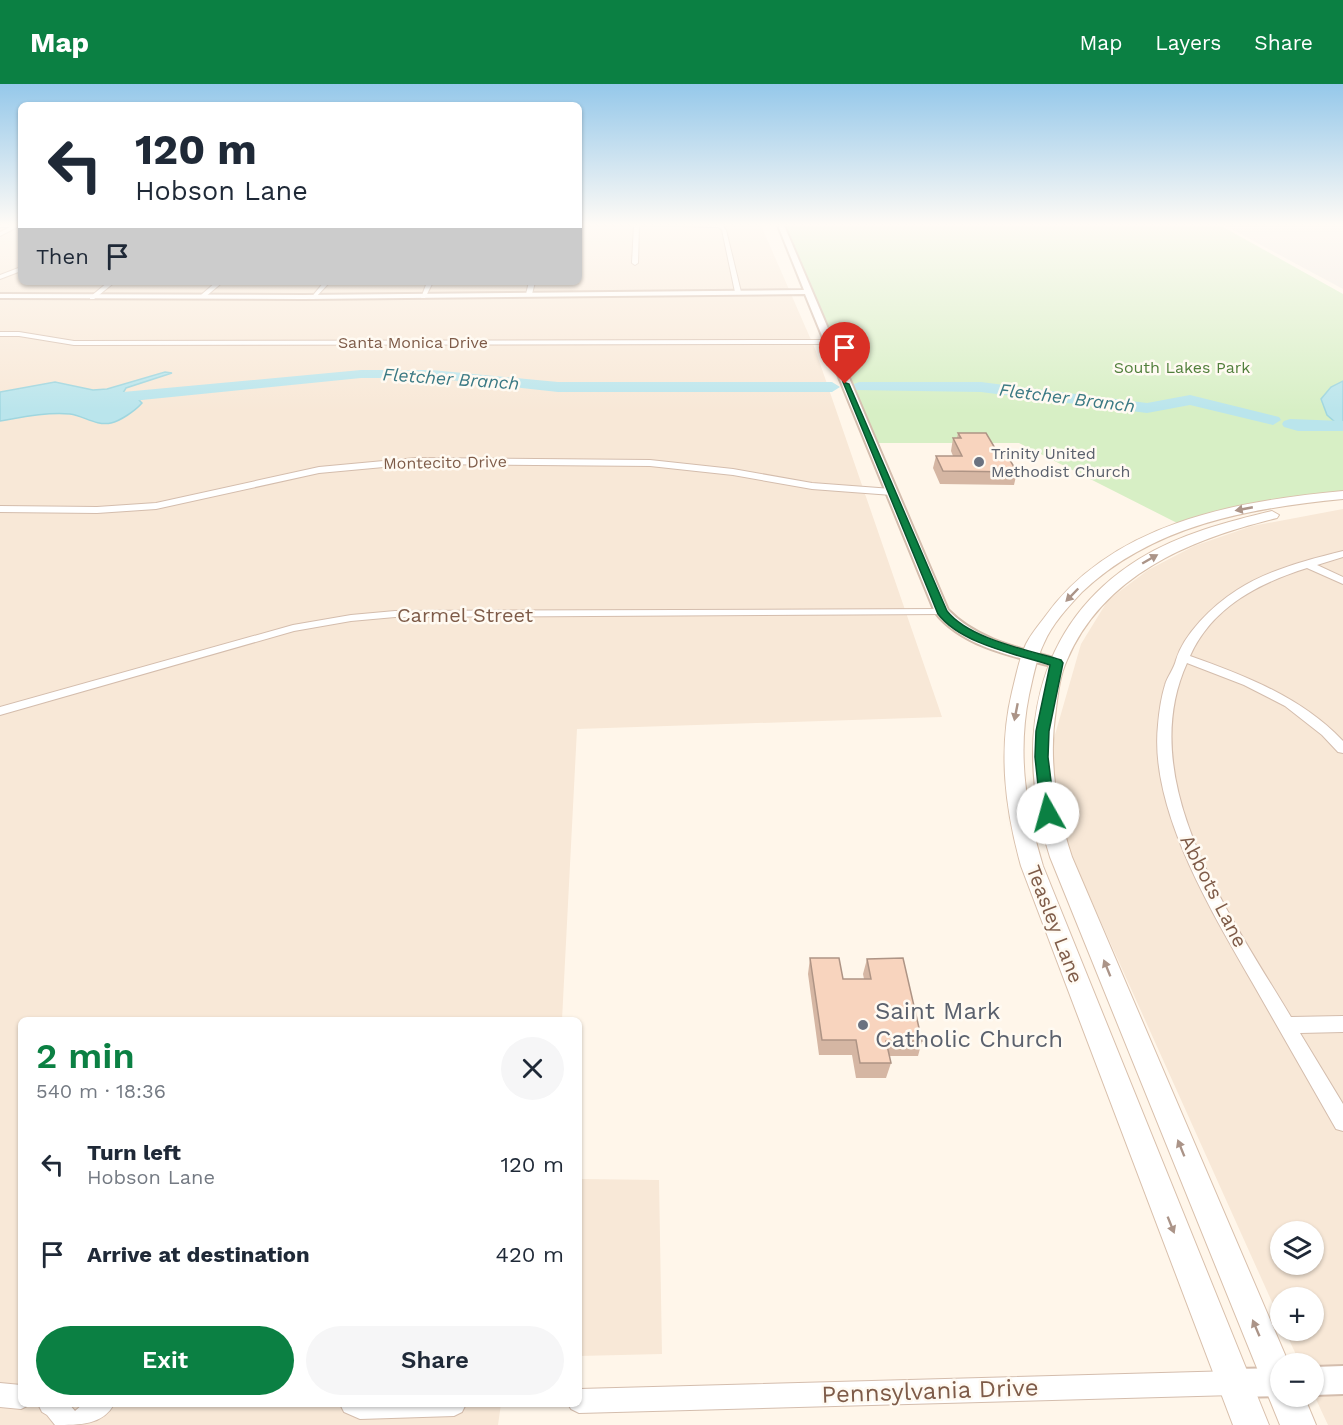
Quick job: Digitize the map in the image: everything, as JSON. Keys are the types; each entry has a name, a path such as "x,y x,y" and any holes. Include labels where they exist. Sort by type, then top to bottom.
{"main road":[{"name":"Teasley Lane","path":"1251,1425 1155,1184 1024,840 1016,810 1012,756 1014,716 1030,656 1047,623 1078,588 1114,560 1138,545 1190,523 1243,509 1343,495"},
{"name":"Teasley Lane","path":"1270,1357 1054,838 1048,813 1042,757 1044,722 1056,663 1075,627 1105,590 1158,555 1208,533 1263,517 1343,505"},
{"name":"Teasley Lane","path":"1291,1407 1298,1425"}],"street":[{"path":"92,298 108,286"},
{"path":"203,296 216,286"},
{"path":"312,298 324,286"},
{"path":"423,296 428,286"},
{"path":"529,293 531,286"},
{"path":"736,286 737,291"},
{"path":"806,286 942,612 948,620 960,628 992,643 1056,663"},
{"path":"0,296 312,298 529,293 808,291"},
{"name":"Santa Monica Drive","path":"0,334 32,335 57,342 74,343 828,342"},
{"name":"Montecito Drive","path":"0,509 97,510 156,506 319,470 416,460 650,463 734,472 812,486 892,492"},
{"name":"Abbots Lane","path":"1343,554 1260,581 1230,600 1201,627 1182,657 1169,689 1164,730 1165,764 1187,844 1214,900 1343,1122"},
{"path":"1308,564 1343,581"},
{"name":"Carmel Street","path":"0,711 292,628 351,618 394,614 942,612"},
{"path":"1182,657 1239,678 1282,698 1315,721 1343,749"},
{"path":"1287,1025 1343,1024"},
{"path":"1324,1381 1343,1380"},
{"name":"Pennsylvania Drive","path":"582,1401 1234,1383 1270,1385"},
{"path":"0,1395 18,1397"},
{"path":"56,1407 71,1425"},
{"path":"76,1425 98,1407"}],"shaded area":[{"path":"0,286 787,286 815,349 942,717 577,729 562,1017 18,1017 18,1407 501,1407 498,1425 0,1425"},
{"path":"1343,509 1343,1425 1328,1425 1320,1407 1324,1407 1324,1353 1295,1353 1290,1341 1324,1341 1324,1287 1270,1287 1270,1298 1069,851 1048,759 1081,644 1108,600 1148,570 1194,546 1252,526"},
{"path":"582,1179 659,1180 662,1354 582,1356"}],"green space":[{"name":"South Lakes Park","path":"809,286 1328,286 1343,294 1343,496 1317,498 1183,526 1019,443 875,443"}],"water":[{"path":"165,372 172,373 126,388 123,393 158,392 139,400 142,403 135,409 111,423 95,422 70,414 35,415 0,421 0,392 55,382 93,390 107,389"},
{"path":"1343,381 1343,429 1327,415 1321,399 1331,387"}],"building":[{"path":"958,433 986,433 999,455 1007,455 1017,472 943,471 936,456 962,456 953,438 961,438"},
{"name":"Saint Mark Catholic Church","path":"810,958 839,958 843,979 871,979 867,959 903,958 922,1041 886,1041 891,1063 860,1063 856,1040 822,1040"}],"waterway":[{"name":"Fletcher Branch","path":"112,398 361,374 432,374 558,387 832,387"},
{"name":"Fletcher Branch","path":"859,387 981,387 1147,408 1190,400 1273,420"},
{"name":"Fletcher Branch","path":"1290,424 1343,426"}],"place":[{"name":"Trinity United Methodist Church","path":"979,462"},
{"name":"Saint Mark Catholic Church","path":"863,1025"}],"route":[{"path":"845,384 942,612 948,620 992,643 1056,663 1042,731 1042,757 1048,813"}]}
